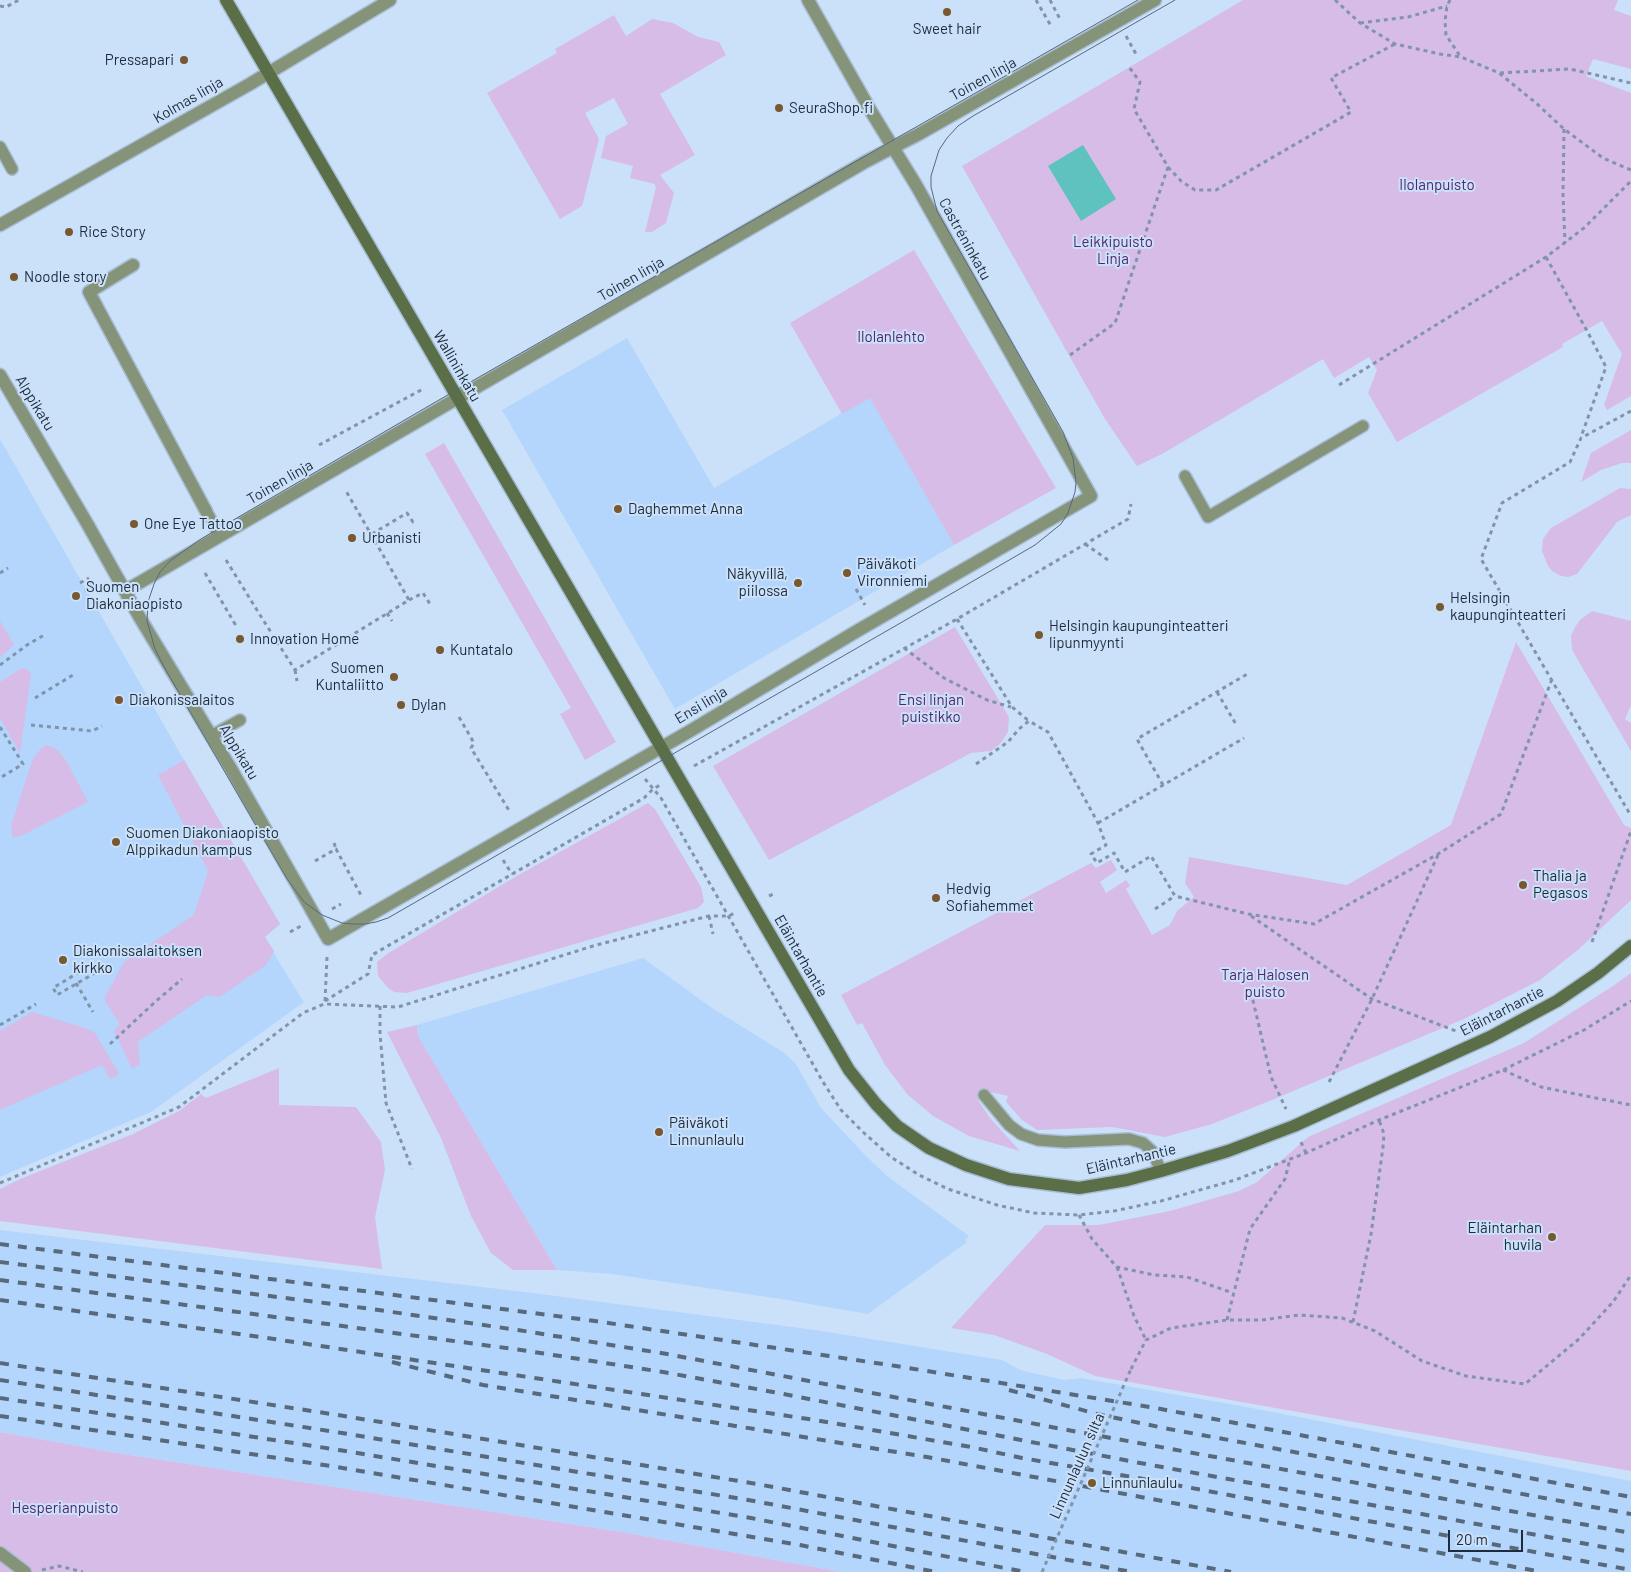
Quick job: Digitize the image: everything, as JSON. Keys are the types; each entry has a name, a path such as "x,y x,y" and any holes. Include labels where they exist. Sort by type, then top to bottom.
{"main road":[{"name":"Wallininkatu","path":"226,0 661,747"},
{"name":"Eläintarhantie","path":"661,747 849,1070 876,1104 897,1126 929,1148 966,1165 1010,1179 1079,1188 1127,1180 1228,1151 1294,1126 1490,1037 1557,1001 1598,974 1631,946"}],"street":[{"name":"Kolmas linja","path":"0,225 269,72 390,0"},
{"name":"Castréninkatu","path":"808,0 916,185 1091,496"},
{"name":"Toinen linja","path":"125,591 865,162 1155,0"},
{"path":"133,265 89,292 206,511"},
{"name":"Alppikatu","path":"0,375 328,939"},
{"name":"Ensi linja","path":"328,939 661,747 857,630 1091,496"},
{"path":"0,1553 25,1572"}],"lane":[{"path":"0,147 12,169"},
{"path":"1184,476 1208,517 1363,426"},
{"path":"206,511 220,536"},
{"path":"210,736 240,720"},
{"path":"984,1095 1009,1125 1021,1134 1038,1140 1065,1142 1129,1139 1143,1143 1152,1151 1161,1171"}],"path":[{"path":"0,6 6,6 19,0"},
{"path":"1036,0 1051,26"},
{"path":"1050,0 1061,21"},
{"path":"1335,0 1360,23 1395,44 1461,57 1499,73 1564,129 1603,158 1631,170"},
{"path":"1450,0 1444,21 1446,35 1461,57"},
{"path":"1360,23 1408,17 1447,6"},
{"path":"1129,67 1140,82 1134,109 1168,167 1181,182 1195,190 1216,190 1351,112 1331,78 1395,44"},
{"path":"1499,73 1570,69 1631,83"},
{"path":"1564,129 1563,194 1565,243"},
{"path":"1070,355 1115,323 1168,167"},
{"path":"1339,385 1546,257 1584,228 1631,181"},
{"path":"1546,257 1606,367 1581,438 1570,462 1502,503 1481,559 1631,816"},
{"path":"319,445 423,389"},
{"path":"1581,438 1631,411"},
{"path":"346,491 409,600"},
{"path":"0,1183 179,1107 303,1013 325,1002 368,974 372,955 644,798 653,789 956,619 1128,519 1130,504"},
{"path":"372,534 407,513 413,522 416,521"},
{"path":"1085,544 1111,562"},
{"path":"226,560 296,670 298,680"},
{"path":"0,574 8,568"},
{"path":"205,573 235,624 232,626"},
{"path":"80,583 89,578"},
{"path":"84,591 94,586"},
{"path":"856,589 865,606"},
{"path":"296,670 422,593 430,604"},
{"path":"94,607 104,602"},
{"path":"387,613 392,621"},
{"path":"956,619 1012,707 1029,721 1048,732 1098,823 1106,845 1091,854 1097,863 1114,853 1125,872 1151,856 1175,896 1248,914 1314,924 1438,854 1501,814 1552,679"},
{"path":"0,665 46,634"},
{"path":"904,648 944,678 987,700 1012,707"},
{"path":"1163,785 1137,739 1250,673"},
{"path":"35,698 73,675"},
{"path":"1217,692 1237,726"},
{"path":"459,717 474,743 470,748 510,812"},
{"path":"976,764 1008,742 1029,721"},
{"path":"31,725 92,731 102,726"},
{"path":"0,727 2,734 23,764 0,778"},
{"path":"1098,823 1244,738"},
{"path":"635,762 661,798 823,1082 841,1110 892,1157 919,1175 948,1189 997,1205 1034,1213 1079,1215 1114,1211 1161,1201 1235,1180 1503,1070 1584,1030 1631,1000"},
{"path":"1592,942 1631,831"},
{"path":"334,843 362,898"},
{"path":"315,860 336,849"},
{"path":"1329,1082 1372,999 1438,854"},
{"path":"1155,909 1175,896"},
{"path":"1248,914 1372,999 1456,1031"},
{"path":"325,1002 398,1007 593,946 709,916 729,916"},
{"path":"709,916 713,934"},
{"path":"325,1002 328,939"},
{"path":"91,965 95,973 76,983 57,995 53,988 72,974 91,965"},
{"path":"110,1044 182,979"},
{"path":"76,983 92,1012"},
{"path":"1250,992 1271,1077 1283,1102"},
{"path":"0,1025 36,1004"},
{"path":"380,1006 380,1034 386,1103 412,1169"},
{"path":"1503,1070 1541,1087 1631,1105"},
{"path":"1352,1322 1372,1234 1379,1184 1384,1134 1379,1120"},
{"path":"1227,1320 1250,1228 1285,1179 1290,1159"},
{"path":"1079,1215 1092,1239 1118,1267 1134,1316 1146,1340 1171,1328 1227,1320 1262,1320 1299,1315 1342,1318 1374,1331 1422,1361 1466,1376 1525,1384 1579,1339 1613,1302 1631,1275"},
{"path":"1118,1267 1154,1275 1187,1277 1233,1293"},
{"name":"Linnunlaulun silta","path":"1042,1572 1131,1369 1146,1340"},
{"path":"38,1572 59,1566 83,1572"}],"shaded area":[{"path":"1083,145 1116,199 1081,221 1048,166"},
{"path":"627,338 714,488 870,397 954,545 675,709 502,410"},
{"name":"Suomen Diakoniaopisto Alppikadun kampus","path":"0,439 280,924 265,937 304,1002 151,1112 0,1177"},
{"name":"Päiväkoti Linnunlaulu","path":"643,958 712,1008 783,1052 796,1064 821,1108 866,1156 887,1176 969,1236 965,1240 967,1242 868,1314 612,1274 557,1270 418,1036 417,1025"},
{"path":"0,1230 533,1293 815,1330 1002,1360 1020,1370 1064,1380 1081,1378 1241,1406 1631,1481 1631,1572 841,1572 621,1532 117,1453 0,1432"}],"green space":[{"name":"Ilolanpuisto","path":"1243,0 1618,0 1614,10 1631,16 1631,69 1593,59 1586,76 1631,93 1631,396 1607,410 1604,405 1622,354 1602,321 1562,344 1563,347 1397,442 1368,393 1377,370 1369,357 1334,378 1323,359 1162,454 1137,466 1105,419 962,166"},
{"path":"614,15 626,36 652,19 673,23 698,37 719,42 726,55 660,94 695,155 660,175 674,193 666,223 652,232 645,232 656,187 655,184 630,178 633,166 601,158 606,136 628,124 614,98 585,113 599,139 582,206 560,219 487,93 557,53 555,49"},
{"name":"Ilolanlehto","path":"914,250 1056,488 954,545 870,398 842,414 790,323"},
{"path":"1631,430 1631,463 1622,463 1601,470 1581,482 1591,453"},
{"path":"444,443 616,742 585,760 560,714 571,708 425,454"},
{"path":"1620,488 1631,489 1631,515 1617,522 1577,574 1568,577 1553,572 1548,566 1542,551 1543,539 1551,528"},
{"path":"1592,611 1631,621 1631,705 1625,719 1631,723 1631,751 1572,650 1571,636 1575,627 1580,620"},
{"path":"0,621 14,645 0,657"},
{"name":"Ensi linjan puistikko","path":"955,627 1009,717 1008,732 1000,744 991,751 971,753 769,860 713,766"},
{"name":"Tarja Halosen puisto","path":"1516,642 1624,825 1631,828 1631,900 1579,949 1540,980 1464,1019 1272,1100 1212,1124 1165,1137 1112,1127 1037,1130 1022,1120 1006,1102 1008,1096 990,1092 984,1095 978,1100 990,1118 1020,1151 969,1136 933,1116 908,1095 885,1065 862,1023 857,1025 841,995 1091,863 1096,868 1111,860 1117,870 1100,882 1106,893 1126,880 1130,886 1126,889 1152,935 1170,925 1177,911 1194,897 1185,883 1189,857 1347,885 1451,825"},
{"path":"22,668 27,669 31,675 20,753 0,718 0,682"},
{"path":"47,745 58,750 67,762 88,802 23,835 13,838 11,826 32,761 37,753"},
{"path":"184,760 280,924 265,937 274,951 266,965 220,997 207,995 138,1042 140,1064 132,1069 114,1030 120,1025 104,999 124,962 194,915 208,871 158,775"},
{"path":"648,803 655,809 701,887 704,902 698,908 407,993 394,992 378,976 377,962 387,954 515,877"},
{"path":"1631,973 1631,1471 1095,1376 1047,1354 994,1335 951,1328 1045,1225 1099,1225 1170,1211 1239,1191 1257,1182 1308,1137 1524,1043"},
{"path":"32,1012 88,1029 95,1033 119,1074 110,1079 102,1065 0,1110 0,1031"},
{"path":"417,1025 418,1036 557,1270 513,1270 491,1253 471,1216 441,1138 387,1032"},
{"path":"279,1068 279,1105 356,1107 381,1142 385,1170 375,1217 382,1269 0,1221 0,1189 20,1179 133,1134 179,1111 201,1094 206,1098"},
{"name":"Hesperianpuisto","path":"0,1432 117,1453 621,1532 841,1572 0,1572"}],"tram line":[{"path":"1138,0 432,404 201,539 171,560 160,572 148,602 147,621 155,649 287,879 304,902 322,915 342,923 365,924 388,918 1035,545 1061,524 1068,513 1075,492 1076,483 1073,458 1063,432 937,211 931,187 931,176 939,150 958,126 1175,0"}],"railway":[{"path":"0,1244 595,1321 896,1366 1150,1407 1631,1497"},
{"path":"0,1262 364,1308 667,1354 1062,1429 1631,1533"},
{"path":"0,1280 521,1350 663,1372 1140,1463 1631,1552"},
{"path":"0,1300 815,1420 971,1447 1631,1570"},
{"path":"392,1362 483,1385 927,1457 1542,1572"},
{"path":"0,1363 344,1416 757,1484 1231,1572"},
{"path":"0,1380 342,1433 754,1501 1132,1572"},
{"path":"1009,1390 1097,1414 1169,1429 1631,1514"},
{"path":"0,1398 339,1450 751,1518 1025,1572"},
{"path":"0,1416 337,1467 800,1545 936,1572"}],"place":[{"name":"Sweet hair","path":"947,12"},
{"name":"Pressapari","path":"184,60"},
{"name":"SeuraShop.fi","path":"779,108"},
{"name":"Rice Story","path":"69,232"},
{"name":"Noodle story","path":"14,277"},
{"name":"Daghemmet Anna","path":"618,509"},
{"name":"One Eye Tattoo","path":"134,524"},
{"name":"Urbanisti","path":"352,538"},
{"name":"Päiväkoti Vironniemi","path":"847,573"},
{"name":"Näkyvillä, piilossa","path":"798,583"},
{"name":"Suomen Diakoniaopisto","path":"76,596"},
{"name":"Helsingin kaupunginteatteri","path":"1440,607"},
{"name":"Helsingin kaupunginteatteri lipunmyynti","path":"1039,635"},
{"name":"Innovation Home","path":"240,639"},
{"name":"Kuntatalo","path":"440,650"},
{"name":"Suomen Kuntaliitto","path":"394,677"},
{"name":"Diakonissalaitos","path":"119,700"},
{"name":"Dylan","path":"401,705"},
{"name":"Suomen Diakoniaopisto Alppikadun kampus","path":"116,842"},
{"name":"Thalia ja Pegasos","path":"1523,885"},
{"name":"Hedvig Sofiahemmet","path":"936,898"},
{"name":"Diakonissalaitoksen kirkko","path":"63,960"},
{"name":"Päiväkoti Linnunlaulu","path":"659,1132"},
{"name":"Eläintarhan huvila","path":"1552,1237"},
{"name":"Linnunlaulu","path":"1092,1483"}],"park label":[{"name":"Leikkipuisto Linja","path":"1113,250"}]}
